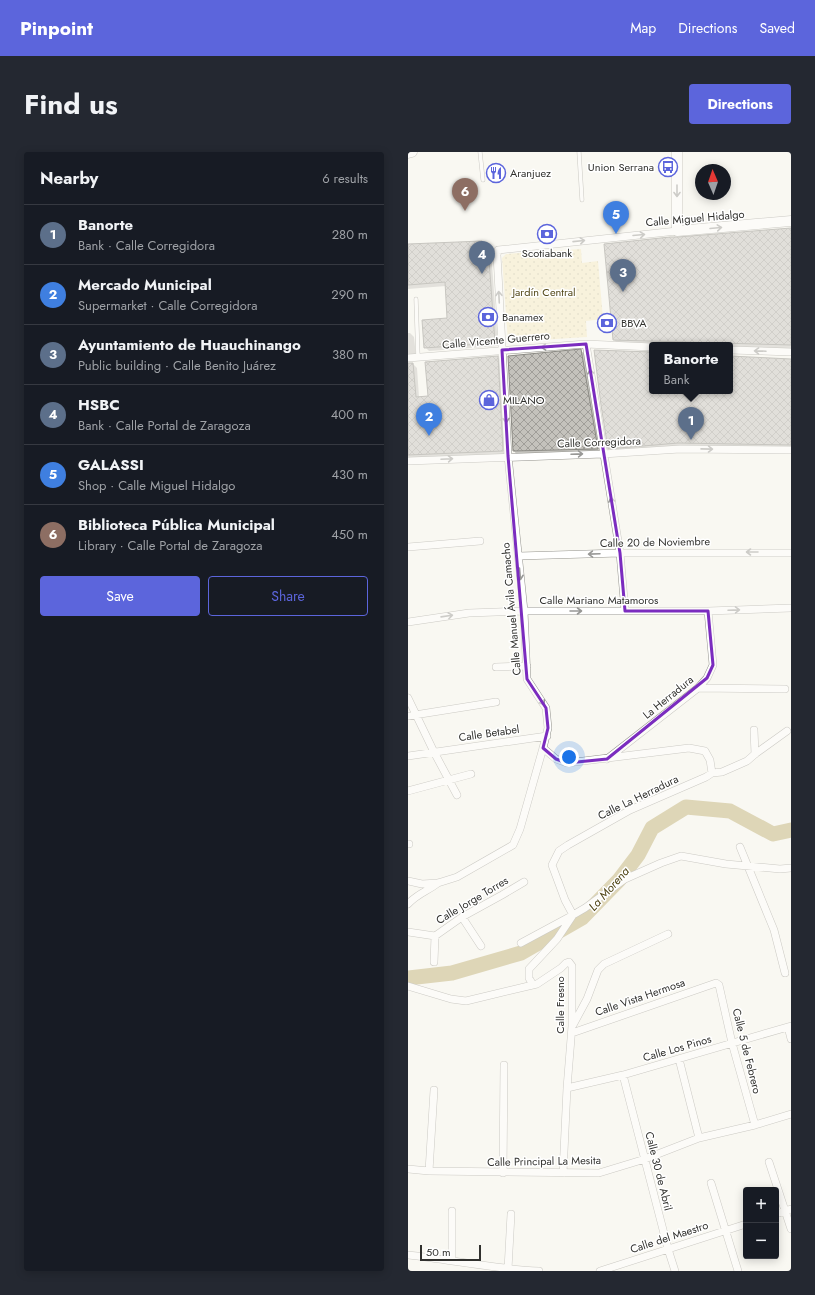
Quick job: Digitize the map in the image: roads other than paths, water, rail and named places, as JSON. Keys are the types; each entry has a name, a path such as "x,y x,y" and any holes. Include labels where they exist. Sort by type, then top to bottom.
{"main road":[{"path":"408,153 412,152"},
{"path":"677,152 677,231"},
{"name":"Calle Miguel Hidalgo","path":"677,231 791,221"}],"street":[{"name":"Calle Miguel Hidalgo","path":"498,250 677,231"},
{"name":"Calle Manuel Ávila Camacho","path":"438,883 457,877 513,845 520,829 544,748 548,728 546,708 527,679 524,611 508,456 497,255 498,250"},
{"name":"Calle Vicente Guerrero","path":"408,358 586,344 649,347"},
{"path":"586,344 620,553 625,611"},
{"path":"733,350 791,352"},
{"name":"Calle Corregidora","path":"408,461 508,456 603,454 680,449 791,450"},
{"path":"408,547 480,541"},
{"name":"Calle 20 de Noviembre","path":"519,556 620,553 791,553"},
{"name":"Calle Mariano Matamoros","path":"408,622 469,613 524,611 708,611 791,608"},
{"name":"La Herradura","path":"607,759 698,688 707,678 713,665 708,611"},
{"path":"496,667 527,666"},
{"path":"698,688 785,689"},
{"path":"408,698 457,795"},
{"path":"408,716 496,702"},
{"path":"754,730 755,754"},
{"name":"Calle La Herradura","path":"574,915 565,900 552,865 559,851 630,810 712,773 722,772 747,762 755,754 787,731"},
{"name":"Calle Betabel","path":"408,756 547,736"},
{"path":"544,748 556,759 567,763 689,748 705,751 710,760 712,773"},
{"path":"408,791 471,774"},
{"path":"740,846 774,930 785,973"},
{"path":"522,943 574,915 625,879 681,856 780,869 791,868"},
{"path":"408,881 422,884 438,883"},
{"name":"Calle Jorge Torres","path":"408,932 435,936 462,917 524,882"},
{"path":"408,904 416,896 432,888 438,883"},
{"path":"533,985 529,978 529,969 557,939 574,915"},
{"path":"462,917 481,946"},
{"path":"572,1029 588,998 598,970 604,964 668,934"},
{"path":"434,962 435,936"},
{"name":"Calle Fresno","path":"408,986 451,999 466,1001 538,984 569,962 572,966 572,1029 567,1088 563,1173"},
{"name":"Calle Vista Hermosa","path":"572,1029 716,982"},
{"name":"Calle 5 de Febrero","path":"716,982 719,985 732,1043 755,1125"},
{"path":"790,1027 791,1039"},
{"name":"Calle Los Pinos","path":"567,1088 623,1075 790,1027"},
{"path":"679,1059 699,1138"},
{"path":"502,1173 504,1065"},
{"name":"Calle 30 de Abril","path":"623,1075 675,1271"},
{"path":"429,1171 434,1090"},
{"name":"Calle Principal La Mesita","path":"408,1169 502,1173 599,1173 645,1159 699,1138 755,1125 791,1114"},
{"path":"769,1162 788,1210 791,1229"},
{"path":"711,1182 727,1230 738,1271"},
{"path":"452,1211 452,1260"},
{"path":"508,1269 511,1214"},
{"name":"Calle del Maestro","path":"600,1271 608,1270 743,1225"},
{"path":"408,1255 508,1269 539,1271"}],"lane":[{"path":"480,152 483,180"},
{"path":"579,152 582,200"},
{"path":"416,299 418,357"}],"waterway":[{"name":"La Morena","path":"408,978 452,973 521,953 582,918 619,880 638,855 652,828 686,807 730,811 773,834 791,830"}],"place":[{"name":"Union Serrana","path":"668,167"},
{"name":"Aranjuez","path":"496,173"},
{"name":"Biblioteca Pública Municipal","path":"465,211"},
{"name":"Scotiabank","path":"547,234"},
{"name":"GALASSI","path":"616,234"},
{"name":"HSBC","path":"482,274"},
{"name":"Ayuntamiento de Huauchinango","path":"623,292"},
{"name":"Banamex","path":"488,317"},
{"name":"BBVA","path":"607,323"},
{"name":"MILANO","path":"489,400"},
{"name":"Mercado Municipal","path":"429,436"},
{"name":"Banorte","path":"691,440"}],"park label":[{"name":"Jardín Central","path":"544,292"}]}
